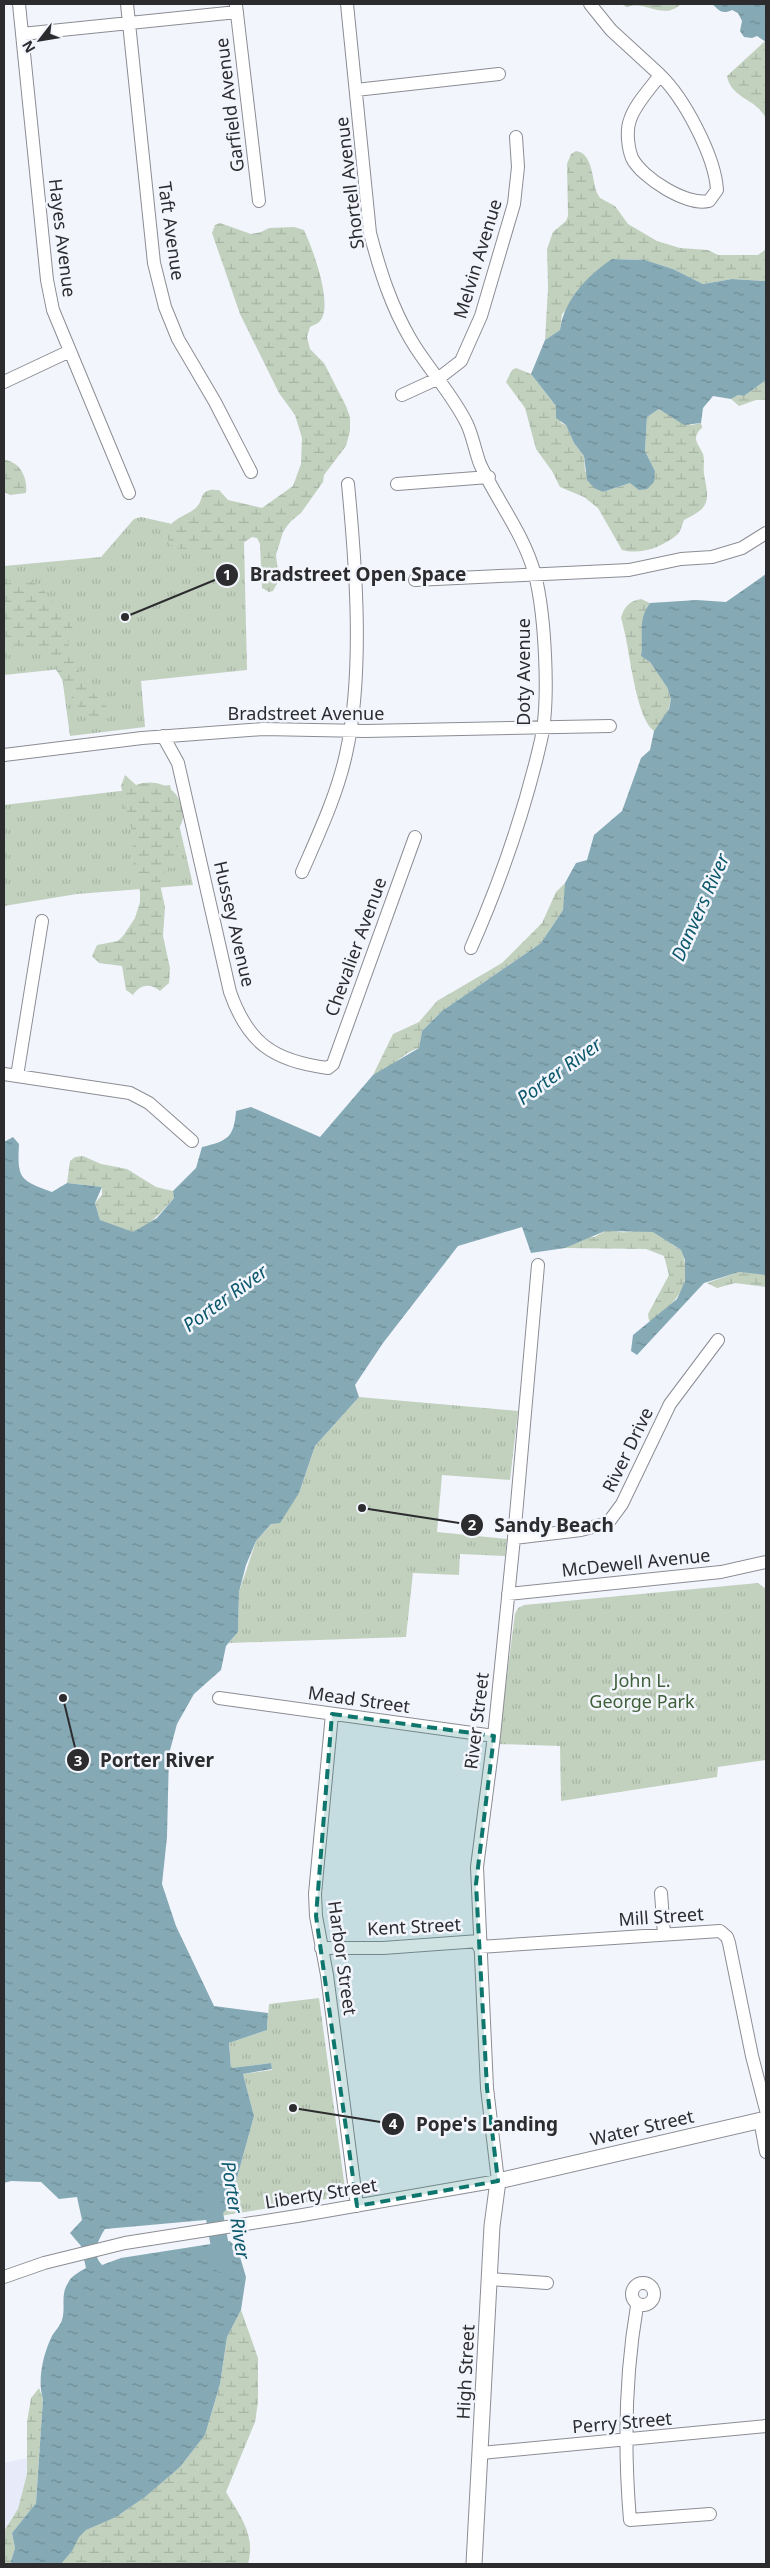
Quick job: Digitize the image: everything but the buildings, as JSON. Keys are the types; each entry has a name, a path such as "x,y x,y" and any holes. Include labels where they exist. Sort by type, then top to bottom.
{"main road":[{"name":"Water Street","path":"498,2181 764,2116"},
{"name":"High Street","path":"474,2564 492,2226 498,2181"}],"street":[{"name":"Hayes Avenue","path":"19,4 47,280 53,310 129,493"},
{"name":"Taft Avenue","path":"127,4 154,263 165,306 178,339 215,402 250,472"},
{"name":"Shortell Avenue","path":"347,4 370,233 391,304 412,342 439,378 467,424"},
{"path":"590,4 611,30 660,75 679,97 690,115 707,156 717,190 709,201 701,203 688,200 670,191 644,171 632,158 628,130 630,119 660,75"},
{"path":"22,34 129,23 236,8"},
{"name":"Garfield Avenue","path":"236,8 259,201"},
{"path":"356,90 499,74"},
{"name":"Melvin Avenue","path":"402,395 439,378 460,361 481,316 514,204 518,167 516,137"},
{"path":"4,382 70,351"},
{"name":"Doty Avenue","path":"467,424 481,465 519,535 534,573 542,608 545,713 526,800 471,948"},
{"path":"397,484 488,477"},
{"path":"302,872 337,787 350,731 357,639 348,484"},
{"path":"415,580 629,570 681,559 712,556 742,548 766,532"},
{"name":"Bradstreet Avenue","path":"4,755 164,736 263,729 350,731 610,726"},
{"name":"Hussey Avenue","path":"164,736 178,763 230,992 239,1016 252,1036 269,1049 306,1065 328,1067"},
{"name":"Chevalier Avenue","path":"328,1067 333,1064 415,837"},
{"path":"17,1076 42,921"},
{"path":"4,1074 130,1093 149,1103 192,1141"},
{"name":"River Street","path":"498,2181 489,2120 479,1944 477,1858 494,1736 538,1265"},
{"name":"River Drive","path":"514,1538 581,1530 608,1522 622,1504 670,1404 718,1340"},
{"name":"McDewell Avenue","path":"508,1594 721,1572 766,1562"},
{"name":"Mead Street","path":"219,1698 494,1736"},
{"name":"Harbor Street","path":"332,1714 315,1894 357,2206"},
{"path":"661,1893 664,1934"},
{"name":"Mill Street","path":"479,1944 717,1930 727,1937 764,2116 766,2152"},
{"name":"Kent Street","path":"321,1948 383,1948 479,1944"},
{"name":"Liberty Street","path":"4,2277 75,2254 104,2248 498,2181"},
{"path":"490,2279 546,2283"},
{"path":"637,2306 633,2330 625,2440 630,2520 710,2514"},
{"name":"Perry Street","path":"481,2453 766,2426"}],"highlighted area":[{"path":"332,1714 494,1736 476,1884 487,2088 498,2181 357,2206 316,1916"}],"shaded area":[{"path":"36,2456 31,2497 4,2552 4,2463"}],"green space":[{"path":"621,4 681,4 674,9 661,11 641,6 627,7"},
{"path":"765,41 766,119 757,107 734,90 729,84 727,76"},
{"path":"576,151 582,153 589,162 600,198 615,206 628,224 657,241 680,248 708,250 718,255 758,255 766,249 766,281 732,279 703,284 673,269 645,260 617,259 562,314 560,330 545,340 548,288 547,249 553,232 566,221 568,216 567,164 571,154"},
{"path":"220,223 251,234 269,228 294,227 304,230 320,276 325,302 324,313 320,321 310,327 307,337 310,349 324,363 350,417 350,431 346,446 324,475 323,482 301,513 290,522 283,532 276,555 279,580 273,591 269,592 262,588 260,544 257,538 252,537 234,549 205,552 175,548 168,538 171,524 191,512 199,504 207,491 219,490 228,500 262,508 293,486 301,464 302,438 295,415 279,393 240,314 212,233 215,225"},
{"path":"516,368 531,374 556,406 561,423 566,425 574,443 584,456 585,471 603,492 630,483 655,471 645,451 647,417 659,409 691,425 701,423 702,428 696,438 704,459 707,497 704,507 684,520 678,534 666,543 644,551 622,550 598,508 584,497 560,487 552,471 536,449 525,408 506,382 512,370"},
{"path":"766,380 766,400 756,400 739,406 731,399 738,395 744,396"},
{"path":"4,460 14,463 22,471 26,482 26,493 10,495 4,492"},
{"path":"141,517 244,540 247,670 141,681 145,727 70,736 61,669 4,675 4,566 101,557 134,519"},
{"path":"4,581 33,582 41,587 56,607 68,613 73,625 68,643 80,674 88,688 108,708 108,719 92,717 80,709 53,666 42,654 26,647 4,647"},
{"path":"641,599 650,603 647,607 641,655 650,662 666,684 671,699 667,715 654,731 647,723 637,695 621,618 628,605 633,601"},
{"path":"125,775 136,785 152,783 167,787 178,798 182,805 183,814 176,836 178,847 176,862 174,866 158,875 165,907 163,936 170,968 169,983 160,991 149,986 142,987 133,995 126,990 122,966 99,963 92,956 97,945 118,941 123,936 135,918 140,902 140,891 134,869 132,831 121,786"},
{"path":"170,785 193,885 77,894 4,906 4,805"},
{"path":"565,883 567,888 563,910 541,943 442,1011 422,1031 419,1048 413,1050 385,1070 373,1075 393,1034 419,1022 437,1001 502,963 542,923 556,892"},
{"path":"83,1156 101,1164 127,1169 156,1187 173,1191 174,1198 151,1222 143,1227 129,1233 119,1231 100,1220 95,1203 102,1195 102,1187 67,1183 70,1161 75,1157"},
{"path":"612,1230 618,1232 651,1231 681,1250 685,1262 685,1281 670,1306 654,1321 649,1321 648,1314 669,1275 664,1256 646,1249 565,1248 583,1236 594,1237 605,1231"},
{"path":"739,1272 766,1274 766,1287 735,1283 717,1288 707,1283"},
{"path":"359,1397 518,1411 510,1480 442,1475 437,1532 507,1539 505,1556 460,1554 459,1575 413,1573 406,1637 229,1643 238,1632 239,1592 256,1541 299,1493 315,1446"},
{"name":"John L. George Park","path":"758,1583 766,1589 766,1760 718,1767 717,1777 561,1801 560,1746 498,1744 515,1614 518,1608 524,1605"},
{"path":"319,1998 346,2196 220,2216 229,2207 254,2116 243,2074 272,2070 271,2063 231,2068 229,2043 267,2030 269,2004"},
{"path":"241,2310 258,2358 258,2402 255,2422 226,2492 241,2518 248,2535 250,2554 248,2564 61,2564 71,2552 78,2537 86,2529 116,2517 142,2499 180,2467 205,2435 220,2384 227,2337"},
{"path":"39,2388 43,2399 36,2503 12,2533 15,2548 10,2564 4,2564 4,2531 18,2509 27,2474 27,2422 31,2398"}],"water":[{"path":"712,4 766,4 766,42 757,36 752,38 744,37 740,31 742,21 738,13 732,10 721,11"},
{"path":"612,259 645,260 673,269 703,284 732,279 766,281 766,380 744,396 738,395 731,399 713,396 703,408 701,423 684,425 659,409 647,417 645,451 655,471 654,482 647,489 639,490 630,483 603,492 594,488 587,480 584,456 574,443 566,425 556,418 556,406 531,374 545,340 560,330 566,309 578,290 594,273"},
{"name":"Danvers River","path":"766,574 766,1275 739,1272 704,1283 637,1355 631,1351 633,1335 677,1299 685,1281 685,1260 681,1250 653,1232 605,1231 565,1248 531,1253 522,1227 458,1246 383,1343 355,1385 359,1397 315,1446 299,1493 280,1523 271,1524 256,1541 246,1565 239,1592 238,1632 226,1646 221,1670 194,1694 177,1724 169,1754 167,1837 162,1884 176,1926 214,2006 268,2013 267,2030 229,2043 231,2068 271,2063 272,2069 243,2074 254,2116 229,2207 217,2219 105,2229 98,2242 96,2252 102,2265 121,2258 230,2241 238,2250 246,2277 241,2310 227,2337 220,2384 205,2435 180,2467 145,2497 116,2517 86,2530 61,2564 10,2564 15,2548 12,2533 36,2503 43,2399 41,2376 46,2351 52,2336 62,2320 64,2297 69,2281 73,2276 86,2268 81,2246 70,2233 82,2220 77,2197 59,2199 41,2182 11,2181 4,2183 4,1142 13,1137 19,1144 20,1171 27,1181 33,1184 52,1192 67,1183 102,1187 95,1203 100,1220 133,1232 157,1218 174,1198 173,1191 196,1168 202,1147 218,1143 228,1137 233,1127 236,1111 251,1107 320,1137 373,1075 419,1048 422,1031 442,1011 541,943 563,910 565,883 576,863 587,860 594,835 622,811 641,758 650,750 654,731 669,709 671,699 667,687 650,662 641,656 642,622 650,603 697,600 726,602"}],"waterway":[{"name":"Porter River","path":"211,2196 223,2264"}],"place":[{"name":"Bradstreet Open Space","path":"125,617"},
{"name":"Sandy Beach","path":"362,1508"},
{"name":"Porter River","path":"63,1698"},
{"name":"Pope's Landing","path":"293,2108"}]}
